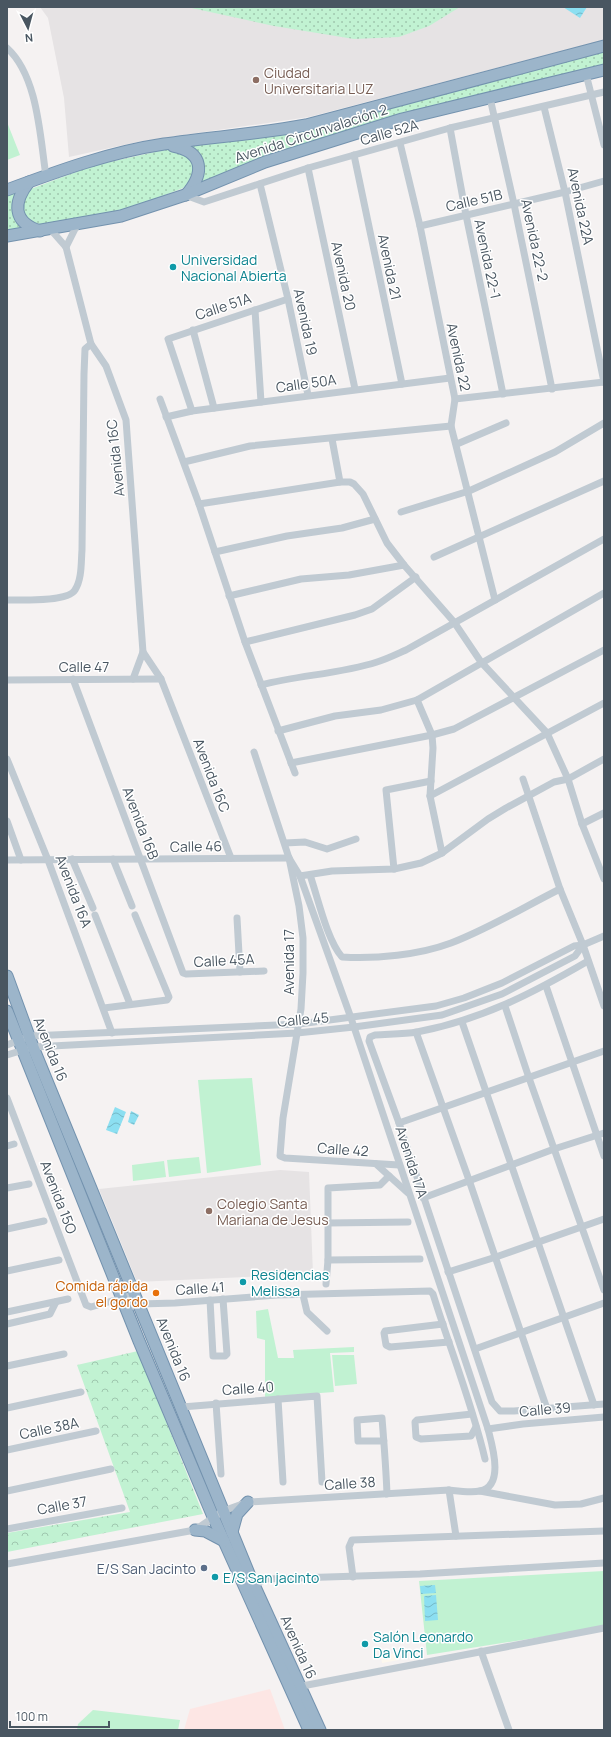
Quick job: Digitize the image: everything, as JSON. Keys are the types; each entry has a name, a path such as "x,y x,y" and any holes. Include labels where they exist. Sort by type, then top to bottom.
{"highway":[{"name":"Avenida Circunvalación 2","path":"7,190 80,164 163,144 269,132 306,125 604,46"},
{"name":"Avenida Circunvalación 2","path":"7,236 77,225 121,216 186,195 265,162 402,119 604,70"},
{"path":"163,144 185,148 196,156 199,174 186,195"},
{"path":"29,182 18,200 19,216 25,224 46,230"},
{"name":"Avenida 16","path":"7,976 32,1041 138,1298 295,1687 309,1730"},
{"name":"Avenida 16","path":"7,1011 124,1303 224,1542 295,1687 320,1730"},
{"path":"232,1532 237,1514 248,1502"},
{"path":"195,1530 205,1531 224,1542"}],"street":[{"path":"7,48 12,53 28,80 37,115 46,176"},
{"path":"586,74 604,145"},
{"name":"Calle 52A","path":"186,195 204,202 308,168 450,128 604,92"},
{"name":"Avenida 22-2","path":"490,98 514,204 552,389"},
{"name":"Avenida 22A","path":"544,107 565,192 604,382"},
{"name":"Avenida 22-1","path":"450,128 466,215 503,394"},
{"name":"Avenida 22","path":"400,143 420,226 455,399 452,426 495,600"},
{"name":"Avenida 21","path":"354,155 402,384"},
{"name":"Avenida 20","path":"308,168 355,389"},
{"name":"Calle 51B","path":"420,226 565,192 604,181"},
{"name":"Avenida 19","path":"260,184 288,299 308,395"},
{"path":"66,247 77,225"},
{"name":"Avenida 16C","path":"46,230 66,247 91,344 106,366 126,420 143,652 161,679 231,858"},
{"name":"Calle 51A","path":"192,411 168,340 193,330 288,299"},
{"path":"255,310 261,402"},
{"path":"193,330 214,408"},
{"path":"7,600 65,597 75,591 80,576 82,550 85,349 91,344"},
{"name":"Calle 50A","path":"166,416 308,395 450,378"},
{"path":"455,399 604,382"},
{"path":"160,399 199,504 245,642 295,773"},
{"path":"457,444 506,423"},
{"path":"401,512 469,491 555,452 604,423"},
{"path":"184,462 250,446 452,426"},
{"path":"332,439 340,482"},
{"path":"434,557 604,481"},
{"path":"199,504 340,482 350,482 354,484 363,494 387,543 404,565 454,622 481,662 547,733 568,779 582,824 604,877"},
{"path":"215,552 287,536 342,528 375,519"},
{"path":"261,685 288,678 377,662 406,650 604,539"},
{"path":"229,596 301,579 350,575 404,565"},
{"path":"245,642 330,623 372,609 416,577"},
{"path":"278,731 335,716 382,710 417,700 604,593"},
{"path":"291,763 432,735 454,729 512,697 604,650"},
{"path":"133,679 143,652"},
{"name":"Avenida 16B","path":"73,679 182,970 186,974"},
{"name":"Calle 47","path":"7,680 161,679"},
{"path":"417,700 432,735 433,748 430,796 442,853"},
{"path":"430,796 604,703"},
{"path":"254,752 290,858"},
{"name":"Avenida 16A","path":"7,759 48,860 112,1033"},
{"path":"300,876 332,871 394,869 421,863 442,853 488,819 530,797 554,782 568,779 604,759"},
{"path":"523,779 560,889 583,945 604,1006"},
{"path":"394,869 386,790 431,781"},
{"path":"582,824 604,814"},
{"path":"7,821 21,860"},
{"path":"285,842 305,842 327,849 356,839"},
{"name":"Calle 46","path":"7,860 290,858"},
{"name":"Avenida 17A","path":"290,858 300,876 351,1018 399,1166 488,1429 494,1457 493,1479 486,1488 480,1491"},
{"name":"Avenida 17","path":"285,1158 280,1156 280,1147 297,1033 303,973 303,938 290,858"},
{"path":"72,859 130,1004"},
{"path":"113,859 132,906"},
{"path":"310,875 332,940 342,957 384,956 450,944 475,933 560,889"},
{"path":"104,1008 167,1000 169,998 135,915"},
{"path":"237,918 240,972"},
{"name":"Calle 45","path":"7,1055 20,1045 32,1041 112,1033 298,1024 436,1006 464,998 502,984 574,946 583,945 604,936"},
{"name":"Calle 45","path":"7,1044 20,1045 32,1041 297,1033 354,1027 442,1014 485,1001 575,956 583,945"},
{"path":"588,960 546,986 505,1006 462,1022 416,1032 375,1035 370,1037 369,1041 398,1122 492,1402 500,1411 604,1404"},
{"name":"Calle 45A","path":"186,974 264,971"},
{"path":"546,986 600,1135 604,1156"},
{"path":"505,1006 528,1078 604,1290"},
{"path":"462,1022 594,1405"},
{"path":"416,1032 496,1257 547,1409"},
{"path":"398,1122 443,1108 604,1051"},
{"name":"Avenida 15O","path":"7,1098 86,1305 91,1307 124,1303"},
{"path":"423,1198 554,1149 600,1135"},
{"name":"Calle 42","path":"285,1158 399,1166"},
{"path":"376,1164 408,1193"},
{"path":"326,1284 328,1260 328,1188 380,1185 384,1183 389,1176"},
{"path":"7,1188 29,1184"},
{"path":"448,1272 496,1257 604,1219"},
{"path":"7,1229 44,1221"},
{"path":"328,1223 408,1222"},
{"path":"328,1260 420,1259"},
{"path":"7,1271 59,1260"},
{"name":"Calle 41","path":"124,1303 138,1298 210,1300 276,1295 430,1291 433,1294 443,1324"},
{"path":"303,1295 307,1312 327,1331"},
{"path":"124,1303 138,1298"},
{"path":"7,1312 68,1299"},
{"path":"210,1300 214,1357 226,1355 224,1299"},
{"path":"7,1324 50,1314 56,1302"},
{"path":"475,1349 604,1303"},
{"path":"449,1342 390,1347 386,1345 384,1333 385,1331 443,1324 449,1342 472,1414 485,1459"},
{"path":"212,1333 226,1333"},
{"path":"7,1366 64,1354"},
{"path":"7,1408 81,1392"},
{"name":"Calle 40","path":"182,1407 216,1403 317,1396 322,1482"},
{"path":"278,1399 283,1482"},
{"path":"216,1403 221,1474"},
{"path":"472,1414 417,1420 415,1422 416,1437 421,1439 471,1436 476,1427"},
{"path":"384,1441 358,1441 357,1420 382,1418 384,1441 387,1494"},
{"name":"Calle 39","path":"488,1429 523,1424 604,1418"},
{"name":"Calle 38A","path":"7,1450 96,1431"},
{"path":"7,1491 111,1469"},
{"path":"449,1490 456,1536"},
{"name":"Calle 38","path":"223,1511 248,1502 449,1490 480,1491 555,1505 581,1504 604,1498"},
{"name":"Calle 37","path":"7,1528 122,1508"},
{"path":"7,1564 195,1530 214,1519 223,1511"},
{"path":"353,1577 349,1547 352,1540 604,1531"},
{"path":"254,1585 266,1579 353,1577 604,1563"},
{"path":"295,1687 604,1628"},
{"path":"481,1651 509,1730"}],"shaded area":[{"name":"Ciudad Universitaria LUZ","path":"40,7 604,7 604,40 309,117 142,141 69,157 64,98 48,18"},
{"name":"Colegio Santa Mariana de Jesus","path":"280,1170 309,1172 313,1274 137,1282 99,1189"},
{"path":"398,1653 399,1660 382,1663 381,1655"},
{"path":"270,1689 285,1730 184,1730 190,1709"}],"green space":[{"path":"187,7 460,7 429,26 399,37 354,39 274,26"},
{"path":"604,51 604,67 501,92 199,186 203,168 202,163 200,158 188,144 270,135"},
{"path":"7,122 20,155 7,160"},
{"path":"168,149 178,149 189,153 196,172 191,182 183,188 150,201 115,212 45,226 30,221 24,213 21,197 28,190 92,166"},
{"path":"18,189 15,195 14,206 17,214 27,229 7,231 7,193"},
{"path":"252,1078 261,1165 207,1173 198,1080"},
{"path":"199,1157 201,1173 169,1177 167,1160"},
{"path":"164,1161 166,1177 133,1181 132,1165"},
{"path":"268,1309 278,1358 294,1358 293,1350 354,1347 354,1352 330,1353 334,1392 265,1397 265,1340 257,1338 256,1311"},
{"path":"138,1351 203,1514 7,1552 7,1533 130,1512 77,1365"},
{"path":"332,1355 354,1355 357,1384 335,1386"},
{"path":"604,1571 604,1627 427,1655 419,1581"},
{"path":"93,1710 180,1720 178,1730 77,1730 78,1724"}],"water":[{"path":"563,7 587,7 580,18"},
{"path":"115,1107 126,1112 117,1134 106,1130"},
{"path":"131,1111 139,1115 134,1125 128,1122"},
{"path":"435,1585 436,1593 421,1594 420,1586"},
{"path":"436,1595 438,1620 425,1621 424,1596"}],"place":[{"name":"Ciudad Universitaria LUZ","path":"256,80"},
{"name":"Universidad Nacional Abierta","path":"173,267"},
{"name":"Colegio Santa Mariana de Jesus","path":"209,1211"},
{"name":"Residencias Melissa","path":"243,1282"},
{"name":"Comida rápida el gordo","path":"156,1293"},
{"name":"E/S San Jacinto","path":"204,1568"},
{"name":"E/S San jacinto","path":"215,1577"},
{"name":"Salón Leonardo Da Vinci","path":"365,1644"}]}
